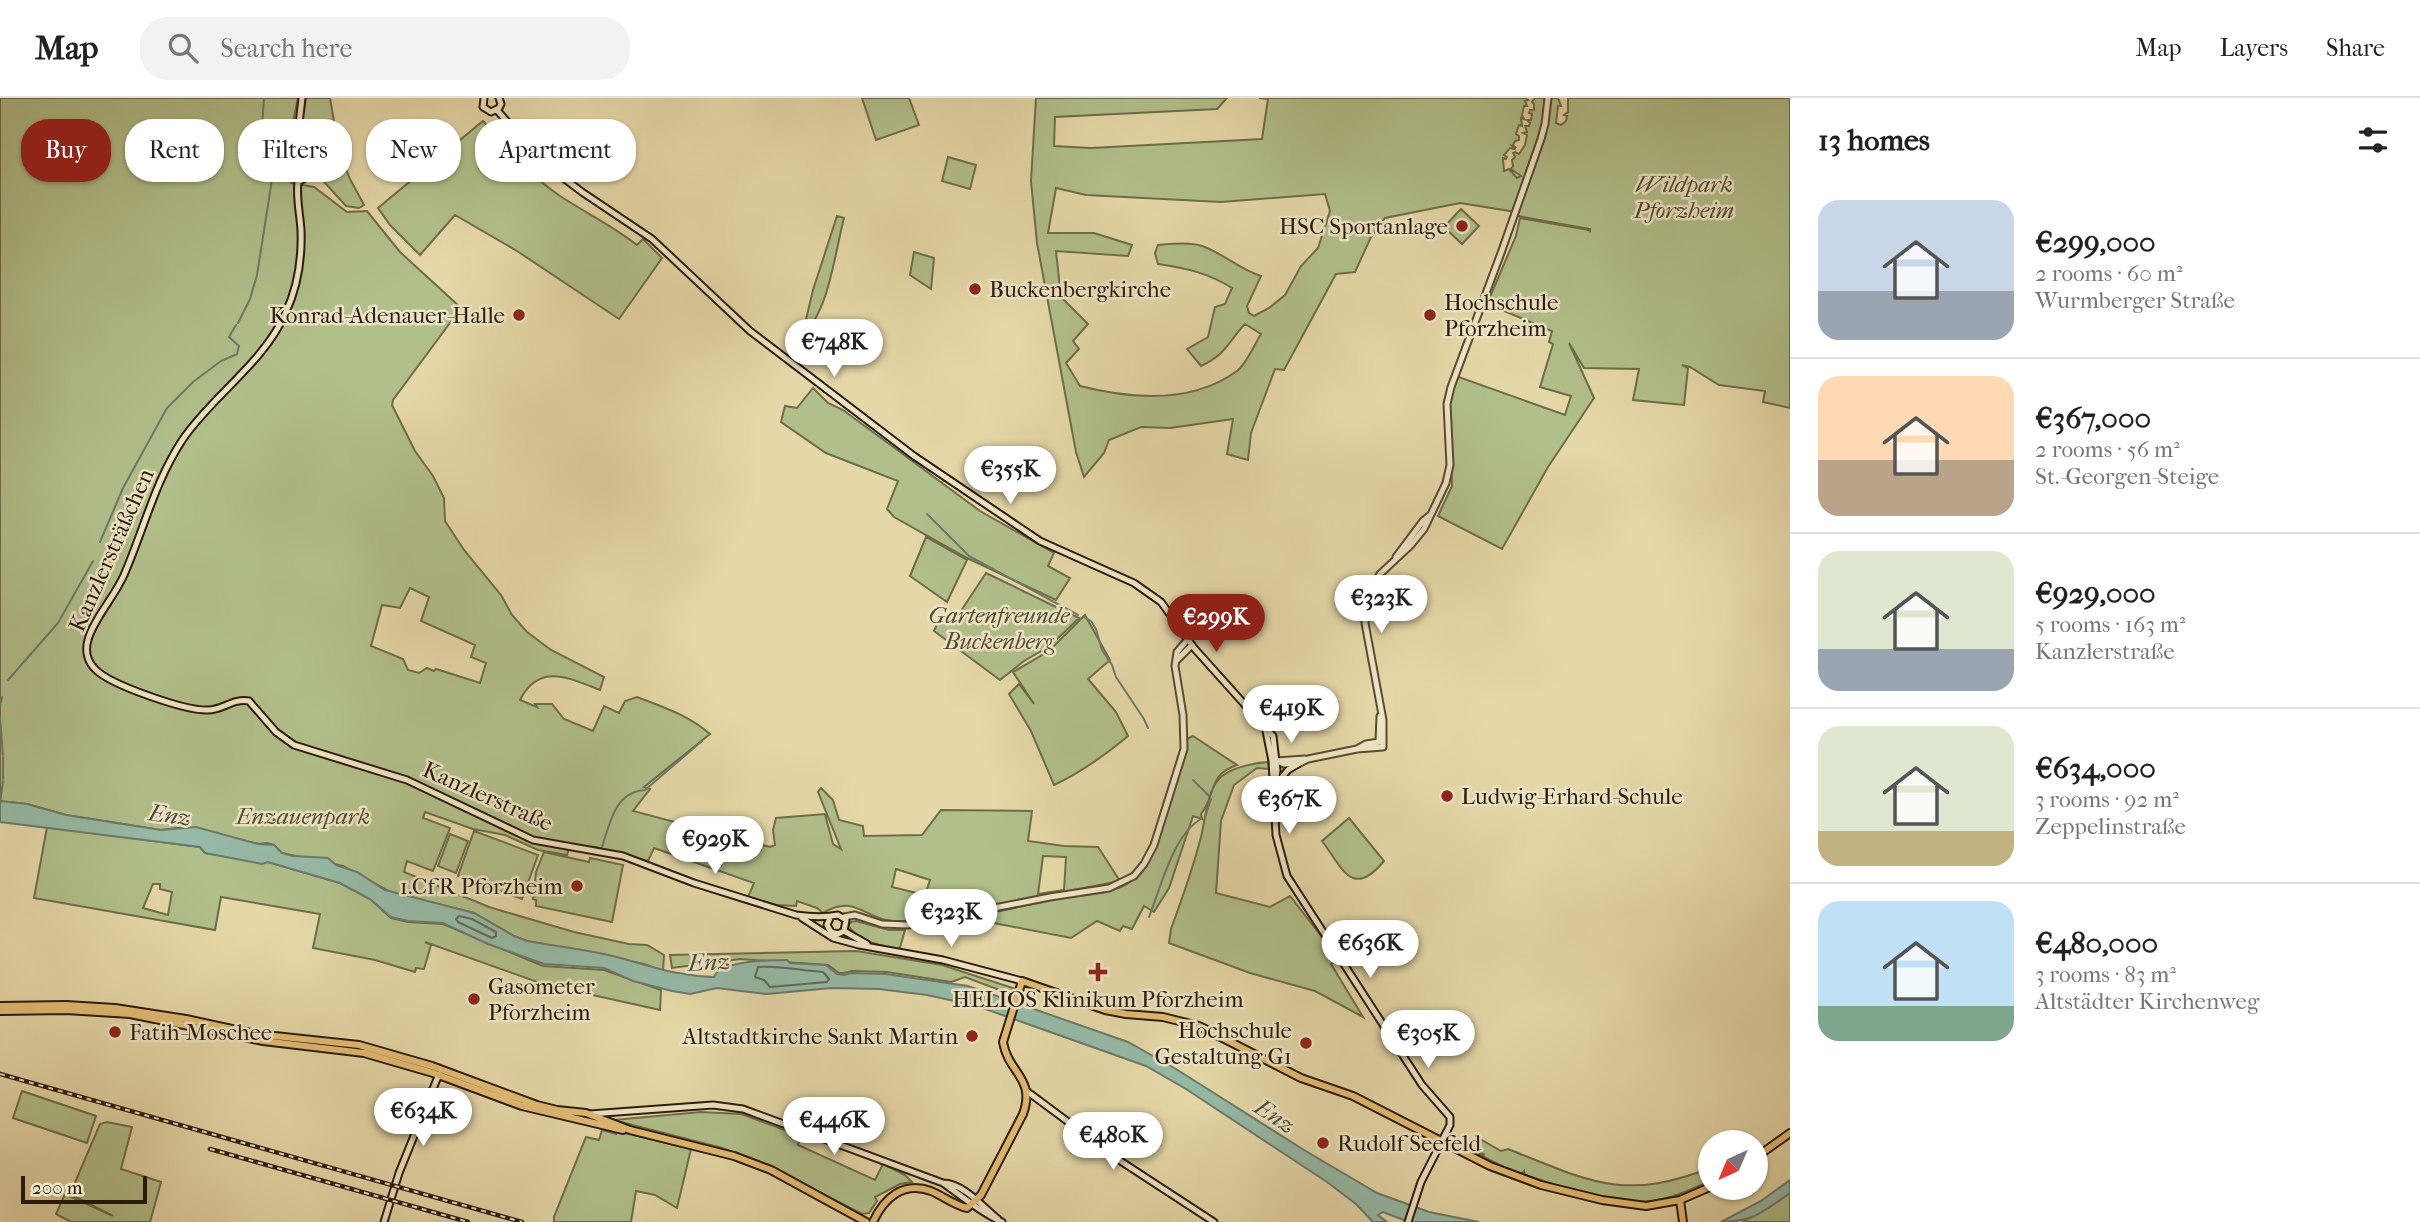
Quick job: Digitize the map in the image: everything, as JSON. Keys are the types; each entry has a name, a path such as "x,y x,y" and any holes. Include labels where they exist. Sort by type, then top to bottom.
{"main road":[{"name":"Kanzlersträßchen","path":"288,741 249,701 237,701 209,710 162,699 105,677 92,665 87,650 91,632 120,583 149,506 173,455 205,411 262,351 285,314 294,291 300,256 298,182 303,181 306,176 298,171 296,150 302,98"},
{"path":"484,98 482,104 491,112 500,106 499,98"},
{"path":"1274,761 1308,759 1357,748 1383,747 1384,730 1365,623 1366,607 1372,586 1420,534 1449,474 1447,404 1451,387 1541,139 1548,112 1548,98"},
{"path":"497,110 541,161 652,239 750,331 914,456 1048,545 1134,583 1154,595 1167,608 1190,642 1264,726 1274,761 1277,785"},
{"name":"Kanzlerstraße","path":"288,741 313,752 375,768 407,780 533,840 623,856 694,883 796,915 830,918 835,915 844,918 855,915 882,924 908,925 1109,888 1129,880 1144,864 1154,845 1184,749 1183,715 1175,672 1180,646 1190,642"},
{"path":"1357,748 1379,742 1381,710"},
{"path":"1274,795 1284,773 1308,759"},
{"path":"1274,761 1298,764"},
{"path":"1274,761 1276,835 1287,876 1422,1085 1448,1113 1450,1119 1443,1141 1421,1182 1408,1222"},
{"name":"Kanzlerstraße","path":"796,915 833,938 936,958 1021,986"},
{"name":"Kanzlerstraße","path":"812,918 827,925 834,934 845,931 873,947"},
{"path":"827,925 830,918"},
{"path":"844,918 847,924 845,931"},
{"path":"1214,1222 1122,1162 1028,1092 1003,1046 1021,986 1105,1010 1163,1017 1199,1026 1301,1078 1353,1096 1501,1170 1545,1187 1576,1195 1646,1206 1680,1200 1698,1192"},
{"path":"0,1009 66,1005 115,1008 186,1019 241,1034 327,1044 368,1054 440,1072 537,1105 590,1114 630,1130 722,1152 753,1163 866,1222"},
{"path":"440,1072 522,1106 576,1120 696,1106 736,1107 943,1184 955,1185 1000,1221"},
{"path":"384,1222 399,1173 440,1072"},
{"path":"873,1222 886,1200 903,1189 922,1189 967,1208 974,1202 1023,1114 1028,1092"},
{"path":"576,1120 590,1114"},
{"path":"1768,1149 1790,1133"},
{"path":"1680,1200 1683,1220"}],"green space":[{"path":"0,98 298,98 294,119 238,119 238,182 291,182 314,187 347,212 367,211 400,252 461,308 392,405 415,451 433,476 444,498 445,521 464,550 501,595 512,615 527,632 551,650 604,677 600,690 566,678 545,677 528,688 520,700 537,707 535,704 552,704 564,719 593,731 604,706 619,713 625,701 637,697 684,717 710,734 644,787 650,789 633,811 770,847 775,845 773,830 776,818 825,814 833,844 841,849 818,792 821,788 833,800 839,820 863,826 864,836 922,835 941,810 1032,811 1028,841 1098,847 1120,881 956,913 954,901 941,901 942,915 893,921 848,906 833,908 823,913 797,901 796,906 776,905 748,897 754,883 654,848 648,861 596,847 570,845 567,855 538,850 505,835 473,829 425,812 423,818 450,828 433,871 407,861 404,872 489,907 574,932 629,944 647,945 664,955 663,971 644,964 527,941 474,913 392,893 343,866 282,853 274,845 267,843 259,844 185,827 161,830 66,815 27,804 0,801","holes":["410,588 429,597 421,621 475,645 471,657 486,663 480,683 436,669 434,671 427,668 419,673 408,670 403,659 371,646 382,605 400,608","1043,856 1066,857 1064,890 1038,894","896,869 930,880 925,895 892,887"]},
{"path":"306,98 330,98 334,119 303,119"},
{"path":"862,98 909,98 919,125 876,140"},
{"name":"Wildpark Pforzheim","path":"1036,98 1227,98 1217,109 1055,117 1054,146 1091,148 1262,139 1268,99 1259,98 1525,98 1528,100 1525,101 1527,106 1524,106 1522,115 1524,119 1521,118 1522,126 1519,125 1516,134 1519,140 1513,145 1516,148 1512,146 1514,149 1510,148 1504,155 1506,159 1503,158 1504,171 1509,169 1517,178 1521,176 1511,169 1515,157 1513,153 1519,154 1525,145 1527,135 1523,133 1527,132 1525,126 1529,126 1527,120 1531,120 1532,114 1529,113 1534,110 1532,102 1535,98 1558,98 1561,106 1558,106 1556,123 1561,125 1566,121 1567,116 1564,115 1568,112 1568,98 1790,98 1790,408 1763,402 1765,391 1719,385 1690,367 1682,365 1688,368 1684,405 1633,400 1639,369 1584,368 1569,343 1594,398 1548,467 1502,549 1438,516 1452,486 1449,404 1456,376 1565,415 1571,396 1540,387 1553,344 1549,342 1552,331 1487,304 1516,236 1520,218 1590,232 1590,229 1518,216 1516,212 1460,203 1385,218 1371,237 1355,272 1336,274 1284,370 1275,369 1251,433 1248,460 1227,454 1233,419 1170,428 1141,427 1109,440 1104,453 1084,477 1076,452 1037,243 1031,181","holes":["1056,188 1086,195 1221,202 1325,194 1330,211 1318,248 1301,266 1285,295 1254,316 1249,313 1247,306 1261,276 1202,246 1158,245 1155,253 1158,264 1196,272 1232,288 1225,304 1215,307 1208,337 1187,349 1201,366 1222,352 1245,324 1261,334 1241,368 1219,382 1181,394 1140,396 1080,386 1066,363 1079,349 1073,341 1088,324 1061,297 1056,251 1128,256 1132,245 1094,233 1048,233"]},
{"path":"475,128 475,182 542,182 637,245 643,239 662,258 619,319 517,251 455,215 420,255 390,225 378,208 409,182 461,182 461,139"},
{"path":"948,157 976,165 970,189 942,181"},
{"path":"324,182 352,182 364,205 359,208 346,206"},
{"name":"HSC Sportanlage","path":"1461,209 1479,226 1462,244 1444,227"},
{"path":"837,216 844,218 830,280 819,312 803,332 813,290"},
{"path":"914,252 934,258 931,289 910,275"},
{"name":"Gartenfreunde Buckenberg","path":"813,388 828,403 843,410 980,511 1054,553 1048,566 1070,578 1056,600 967,558 894,517 887,509 898,481 826,453 781,422 785,406 797,408"},
{"path":"926,537 967,560 947,602 910,576"},
{"name":"Gartenfreunde Buckenberg","path":"986,573 1079,618 1050,646 1024,661 1000,680 934,631 941,616 953,623"},
{"path":"1085,615 1110,660 1088,679 1116,712 1128,736 1074,775 1054,785 1031,731 1009,694 1019,684 1034,704 1013,672 1049,651"},
{"path":"1193,736 1237,765 1227,769 1217,780 1201,814 1202,819 1193,816 1169,888 1154,912 1144,906 1132,929 1123,926 1120,931 1097,921 1071,938 968,918 1106,892 1130,882 1148,857 1157,837 1173,793 1187,739"},
{"path":"1268,762 1269,769 1257,768 1234,785 1221,821 1216,893 1270,907 1290,896 1339,959 1331,964 1363,1017 1315,991 1250,973 1169,943 1214,786 1222,776 1234,769"},
{"path":"1349,818 1384,861 1364,878 1356,879 1348,875 1322,841"},
{"name":"Enzauenpark","path":"47,827 200,847 205,853 268,862 340,883 370,899 391,918 443,924 543,966 604,970 661,990 660,1010 543,984 425,942 431,945 424,969 416,968 415,972 375,960 313,948 320,914 221,897 215,930 34,898","holes":["153,884 160,884 160,889 172,892 168,915 143,908"]},
{"path":"474,831 538,855 522,899 458,876"},
{"path":"450,834 468,841 456,873 438,866"},
{"name":"1.CfR Pforzheim","path":"544,852 589,862 590,858 623,865 612,922 536,906 536,900 533,899 536,872"},
{"path":"856,921 889,930 905,930 899,951 860,939 848,926"},
{"path":"856,951 942,965 1013,988 1010,994 965,977 951,982 887,972 839,973 828,965 740,959 672,968 670,955"},
{"path":"22,1091 96,1116 87,1143 13,1118"},
{"path":"701,1112 741,1114 801,1136 798,1145 875,1180 883,1164 905,1175 912,1182 900,1184 875,1197 877,1201 869,1213 862,1214 760,1162 722,1148 613,1120"},
{"path":"107,1122 132,1127 121,1169 161,1182 150,1222 71,1222 56,1214 65,1194 113,1216 70,1194 100,1124"},
{"path":"602,1130 616,1134 617,1131 691,1149 677,1208 655,1195 636,1191 631,1222 554,1222 586,1137 599,1140"},
{"path":"1475,1136 1501,1151 1508,1149 1585,1178 1607,1183 1653,1184 1698,1172 1698,1186 1653,1201 1622,1201 1571,1190 1525,1175 1524,1171 1521,1175 1515,1173 1455,1142 1485,1155 1470,1147"},
{"path":"1790,1193 1790,1222 1743,1222"}],"water":[{"path":"0,801 161,830 196,827 258,844 274,845 282,853 293,856 328,858 336,865 357,872 385,890 474,913 527,941 608,955 672,972 714,977 719,969 736,964 787,960 790,963 826,965 837,974 886,974 968,986 1128,1042 1377,1193 1429,1212 1479,1222 1409,1222 1383,1212 1378,1215 1387,1222 1373,1222 1356,1204 1327,1182 1186,1089 1146,1066 977,1006 927,995 879,989 832,988 767,994 717,988 690,994 672,991 633,981 604,968 544,964 488,944 443,923 391,917 370,899 340,883 268,862 262,864 205,853 200,847 0,822"},
{"path":"1790,1180 1790,1193 1765,1210 1750,1218 1721,1222 1762,1200 1768,1200 1768,1196"}],"waterway":[{"path":"238,323 250,299 257,275 273,173 262,126 264,98"},
{"path":"100,542 123,488 167,408 193,382 221,361 237,354 239,346 229,337 236,325"},
{"path":"927,514 969,556 1078,615"},
{"path":"8,680 58,623 93,561"},
{"path":"1084,617 1091,621 1096,629 1102,650 1116,677 1148,728"},
{"path":"0,706 2,697"},
{"path":"0,718 3,755"},
{"path":"601,850 620,803 635,792 645,790 702,741"},
{"path":"3,757 3,779"},
{"path":"1193,780 1209,796"},
{"path":"0,803 3,781"},
{"path":"1205,817 1211,799"},
{"path":"1149,917 1175,849 1191,827 1201,819"}],"railway":[{"path":"0,1074 522,1222"},
{"path":"210,1149 468,1222"}],"place":[{"name":"HSC Sportanlage","path":"1462,226"},
{"name":"Buckenbergkirche","path":"975,289"},
{"name":"Konrad-Adenauer-Halle","path":"519,315"},
{"name":"Hochschule Pforzheim","path":"1430,315"},
{"name":"Ludwig-Erhard-Schule","path":"1447,796"},
{"name":"1.CfR Pforzheim","path":"577,886"},
{"name":"HELIOS Klinikum Pforzheim","path":"1098,972"},
{"name":"Gasometer Pforzheim","path":"474,999"},
{"name":"Fatih-Moschee","path":"115,1032"},
{"name":"Altstadtkirche Sankt Martin","path":"972,1036"},
{"name":"Hochschule Gestaltung G1","path":"1306,1043"},
{"name":"Rudolf Seefeld","path":"1323,1143"}],"water label":[{"name":"Enz","path":"170,815"},
{"name":"Enz","path":"709,962"},
{"name":"Enz","path":"1275,1116"}]}
